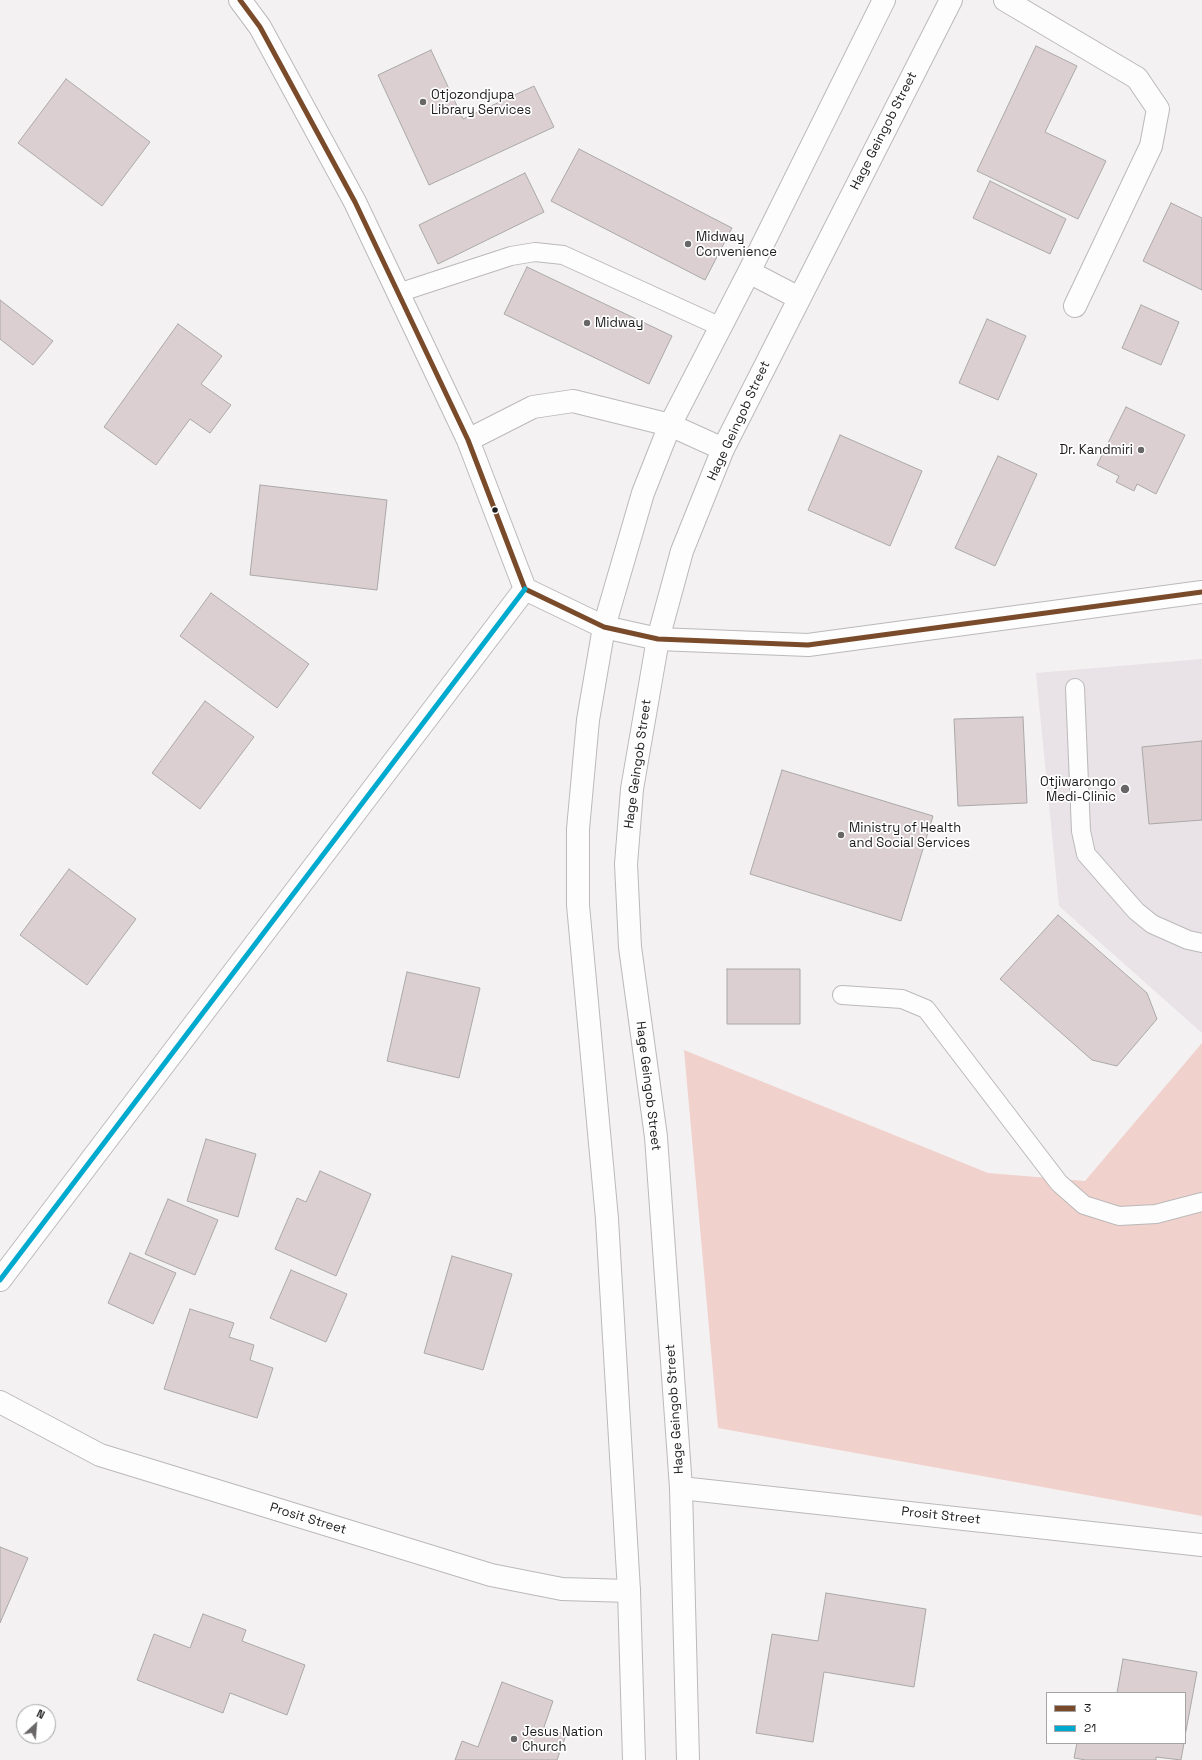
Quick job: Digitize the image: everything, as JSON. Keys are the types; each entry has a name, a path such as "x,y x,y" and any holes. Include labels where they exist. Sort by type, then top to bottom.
{"main road":[{"path":"240,0 260,27 355,202 468,440 525,590 604,627 658,639 808,645 1202,592"},
{"path":"634,1760 629,1591 607,1219 578,905 578,828 588,720 604,627 643,493 670,425 749,272 884,0"},
{"name":"Hage Geingob Street","path":"688,1760 681,1488 656,1137 630,947 626,864 632,789 658,639 682,551 723,449 951,0"},
{"path":"1006,0 1137,78 1158,109 1151,146 1075,306"},
{"path":"749,272 799,298"},
{"path":"468,440 533,407 573,401 670,425 723,449"},
{"path":"0,1280 525,590"},
{"name":"Prosit Street","path":"0,1402 100,1456 491,1575 562,1589 629,1591"},
{"name":"Prosit Street","path":"681,1488 1202,1545"}],"lane":[{"path":"398,293 511,256 535,252 563,255 721,327"},
{"path":"1075,688 1081,831 1086,854 1136,911 1152,924 1188,940 1202,943"},
{"path":"842,995 902,999 926,1009 1059,1183 1084,1205 1119,1216 1156,1214 1202,1202"}],"shaded area":[{"name":"Otjiwarongo Medi-Clinic","path":"1202,659 1202,1033 1059,906 1036,673"},
{"path":"1202,1043 1202,1516 718,1428 684,1050 988,1173 1085,1181"}],"building":[{"path":"1036,46 1077,66 1045,132 1106,161 1078,219 977,171"},
{"name":"Otjozondjupa Library Services","path":"431,50 463,119 534,86 554,127 429,185 378,75"},
{"path":"66,79 150,142 102,206 18,143"},
{"path":"579,149 732,228 705,280 551,201"},
{"path":"525,173 544,212 438,264 419,225"},
{"path":"990,181 1066,219 1050,254 973,218"},
{"path":"1171,203 1202,218 1202,290 1143,261"},
{"path":"527,267 672,336 649,384 504,314"},
{"path":"0,300 53,341 33,365 0,339"},
{"path":"1141,305 1179,322 1161,365 1122,348"},
{"path":"987,319 1026,336 998,400 959,383"},
{"path":"178,324 222,356 201,384 231,405 210,433 190,419 156,465 104,427"},
{"name":"Dr. Kandmiri","path":"1126,407 1185,435 1156,494 1137,484 1134,491 1116,482 1119,476 1097,465"},
{"path":"840,435 922,471 890,546 808,510"},
{"path":"998,456 1037,474 995,566 955,548"},
{"path":"260,485 387,500 377,590 250,575"},
{"path":"211,593 309,664 277,708 180,636"},
{"path":"205,701 254,737 200,809 152,773"},
{"path":"1023,717 1027,803 958,806 954,719"},
{"path":"1202,741 1202,820 1149,824 1142,747"},
{"path":"782,770 933,816 901,921 750,874"},
{"path":"69,869 136,919 87,985 20,935"},
{"path":"1058,915 1147,993 1157,1019 1117,1066 1092,1060 1000,979"},
{"path":"727,969 800,969 800,1024 727,1024"},
{"path":"407,972 480,988 459,1078 387,1061"},
{"path":"206,1139 256,1154 238,1217 187,1201"},
{"path":"320,1171 371,1194 336,1276 275,1249 297,1198 306,1202"},
{"path":"168,1199 218,1220 195,1275 145,1254"},
{"path":"130,1253 176,1273 153,1324 108,1303"},
{"path":"452,1256 512,1274 483,1370 424,1353"},
{"path":"291,1270 347,1294 326,1342 270,1318"},
{"path":"190,1309 234,1323 229,1337 254,1345 250,1360 273,1368 257,1418 164,1389"},
{"path":"0,1547 28,1558 0,1623"},
{"path":"826,1593 926,1609 914,1687 824,1672 813,1742 756,1733 772,1634 818,1641"},
{"path":"203,1614 246,1630 242,1641 305,1665 287,1715 230,1693 223,1713 137,1680 154,1634 190,1648"},
{"path":"1123,1659 1197,1672 1186,1731 1186,1692 1117,1692"},
{"path":"502,1682 553,1701 544,1727 566,1735 557,1760 455,1760 462,1741 478,1747"},
{"path":"1077,1744 1184,1744 1181,1760 1156,1757 1156,1760 1086,1760 1074,1758"}],"transit line":[{"name":"3","path":"240,0 260,27 355,202 468,440 525,589 604,627 658,639 808,645 1202,592"},
{"name":"21","path":"0,1280 525,589"}],"place":[{"name":"Otjozondjupa Library Services","path":"423,102"},
{"name":"Midway Convenience","path":"688,244"},
{"name":"Midway","path":"587,323"},
{"name":"Dr. Kandmiri","path":"1141,450"},
{"name":"Otjiwarongo Medi-Clinic","path":"1125,789"},
{"name":"Ministry of Health and Social Services","path":"841,835"},
{"name":"Jesus Nation Church","path":"514,1739"}]}
